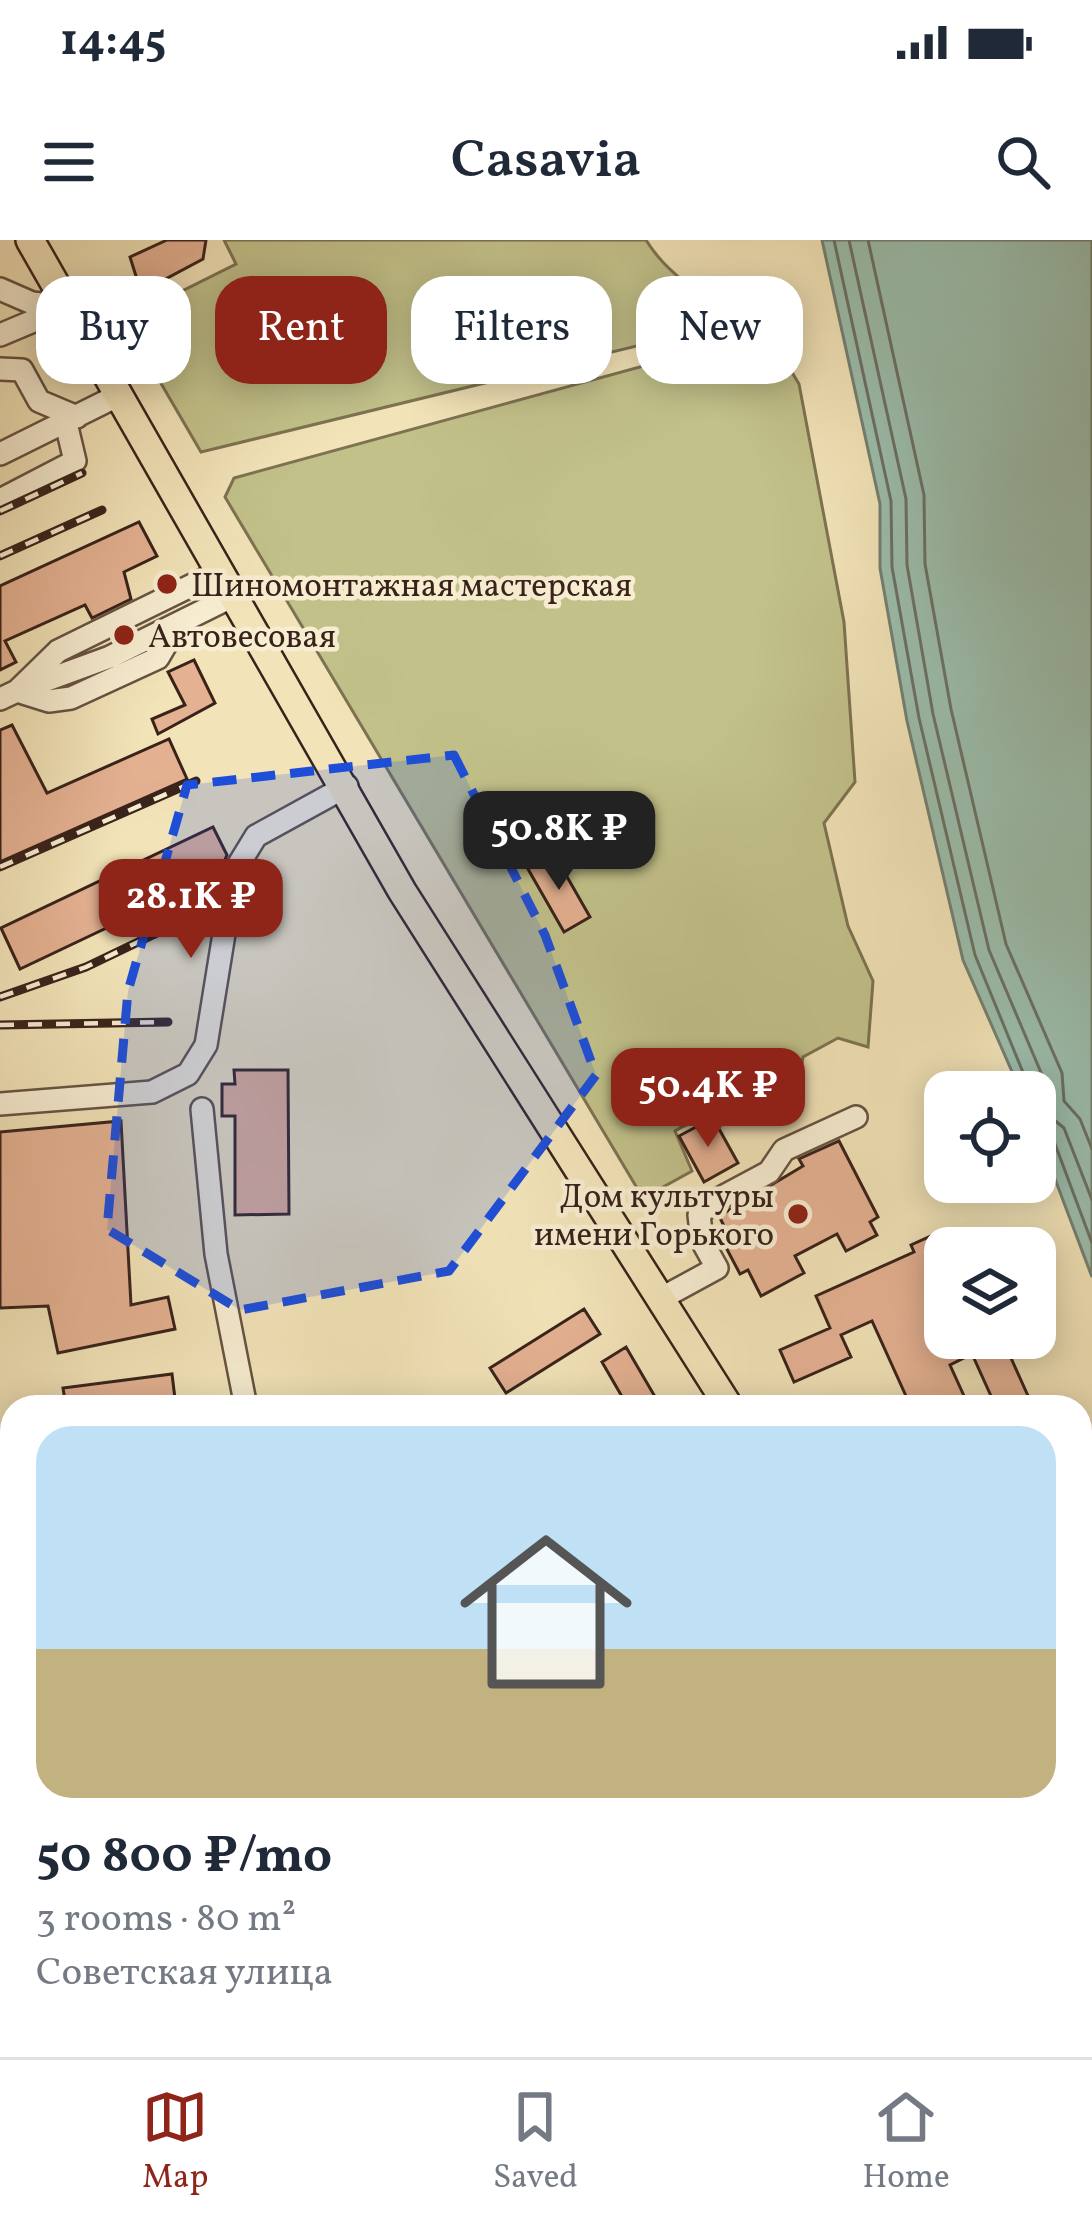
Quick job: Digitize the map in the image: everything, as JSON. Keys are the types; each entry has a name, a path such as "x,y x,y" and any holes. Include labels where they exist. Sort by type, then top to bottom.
{"main road":[{"path":"30,240 51,276"},
{"path":"113,384 416,914 721,1395"}],"street":[{"path":"0,289 36,303"},
{"path":"0,335 36,320"},
{"path":"0,370 22,370 39,401 71,420"},
{"path":"0,454 119,395"},
{"path":"0,500 75,461 71,420"},
{"path":"9,695 94,664 178,624 228,583"},
{"path":"9,695 58,651 228,583"},
{"path":"0,1104 152,1092 188,1074 206,1045 234,872 256,836 347,787"},
{"path":"202,1109 216,1254 244,1395"},
{"path":"660,1298 722,1278 699,1228 699,1215 710,1203 769,1172 784,1150 856,1117"}],"highlighted area":[{"path":"454,755 545,935 596,1075 449,1271 240,1310 107,1229 128,991 187,785"}],"shaded area":[{"path":"224,240 646,240 677,276 636,276 636,346 612,352 612,276 411,276 411,384 481,384 201,452 161,384 191,384 191,286 236,264"},
{"path":"636,368 636,384 799,384 844,622 855,782 824,823 848,926 873,981 868,1047 838,1038 803,1057 798,1087 675,1131 692,1171 643,1198 225,497 234,478 578,384 612,384 612,375"}],"water":[{"path":"822,240 1092,240 1092,1277 1056,1182 1056,1071 1012,1071 963,960 907,721 880,568 880,504"}],"building":[{"path":"167,240 206,240 203,259 171,276 136,276 130,257"},
{"path":"139,522 157,556 124,572 131,599 92,618 85,605 5,641 16,662 0,670 0,586"},
{"path":"194,660 215,703 158,734 152,719 185,705 168,672"},
{"path":"12,725 47,793 169,739 187,779 0,862 0,730"},
{"path":"213,827 227,855 218,875 20,969 1,928"},
{"path":"554,854 590,917 564,932 528,869"},
{"path":"234,1070 288,1070 289,1214 235,1215 235,1116 222,1116 222,1084 235,1084"},
{"path":"713,1118 738,1163 704,1182 679,1136"},
{"path":"121,1121 131,1305 168,1297 175,1329 58,1353 48,1306 0,1308 0,1132"},
{"name":"Дом культуры имени Горького","path":"839,1141 878,1217 870,1222 877,1235 846,1251 837,1234 795,1256 804,1273 761,1296 748,1270 740,1274 720,1236 727,1232 719,1216 803,1166 799,1159"},
{"path":"924,1239 924,1359 962,1359 950,1365 964,1395 906,1395 872,1321 841,1335 851,1357 794,1382 780,1350 830,1328 816,1296 914,1252 911,1245"},
{"path":"584,1309 600,1334 506,1393 490,1368"},
{"path":"626,1347 654,1395 621,1395 602,1362"},
{"path":"974,1359 1011,1359 1028,1395 991,1395"},
{"path":"172,1374 175,1395 64,1395 63,1388"}],"railway":[{"path":"0,511 82,473"},
{"path":"0,556 102,510"},
{"path":"0,867 196,781"},
{"path":"0,997 86,967 209,908"},
{"path":"0,1025 168,1022"}],"place":[{"name":"Шиномонтажная мастерская","path":"167,584"},
{"name":"Автовесовая","path":"124,635"},
{"name":"Дом культуры имени Горького","path":"798,1214"}]}
